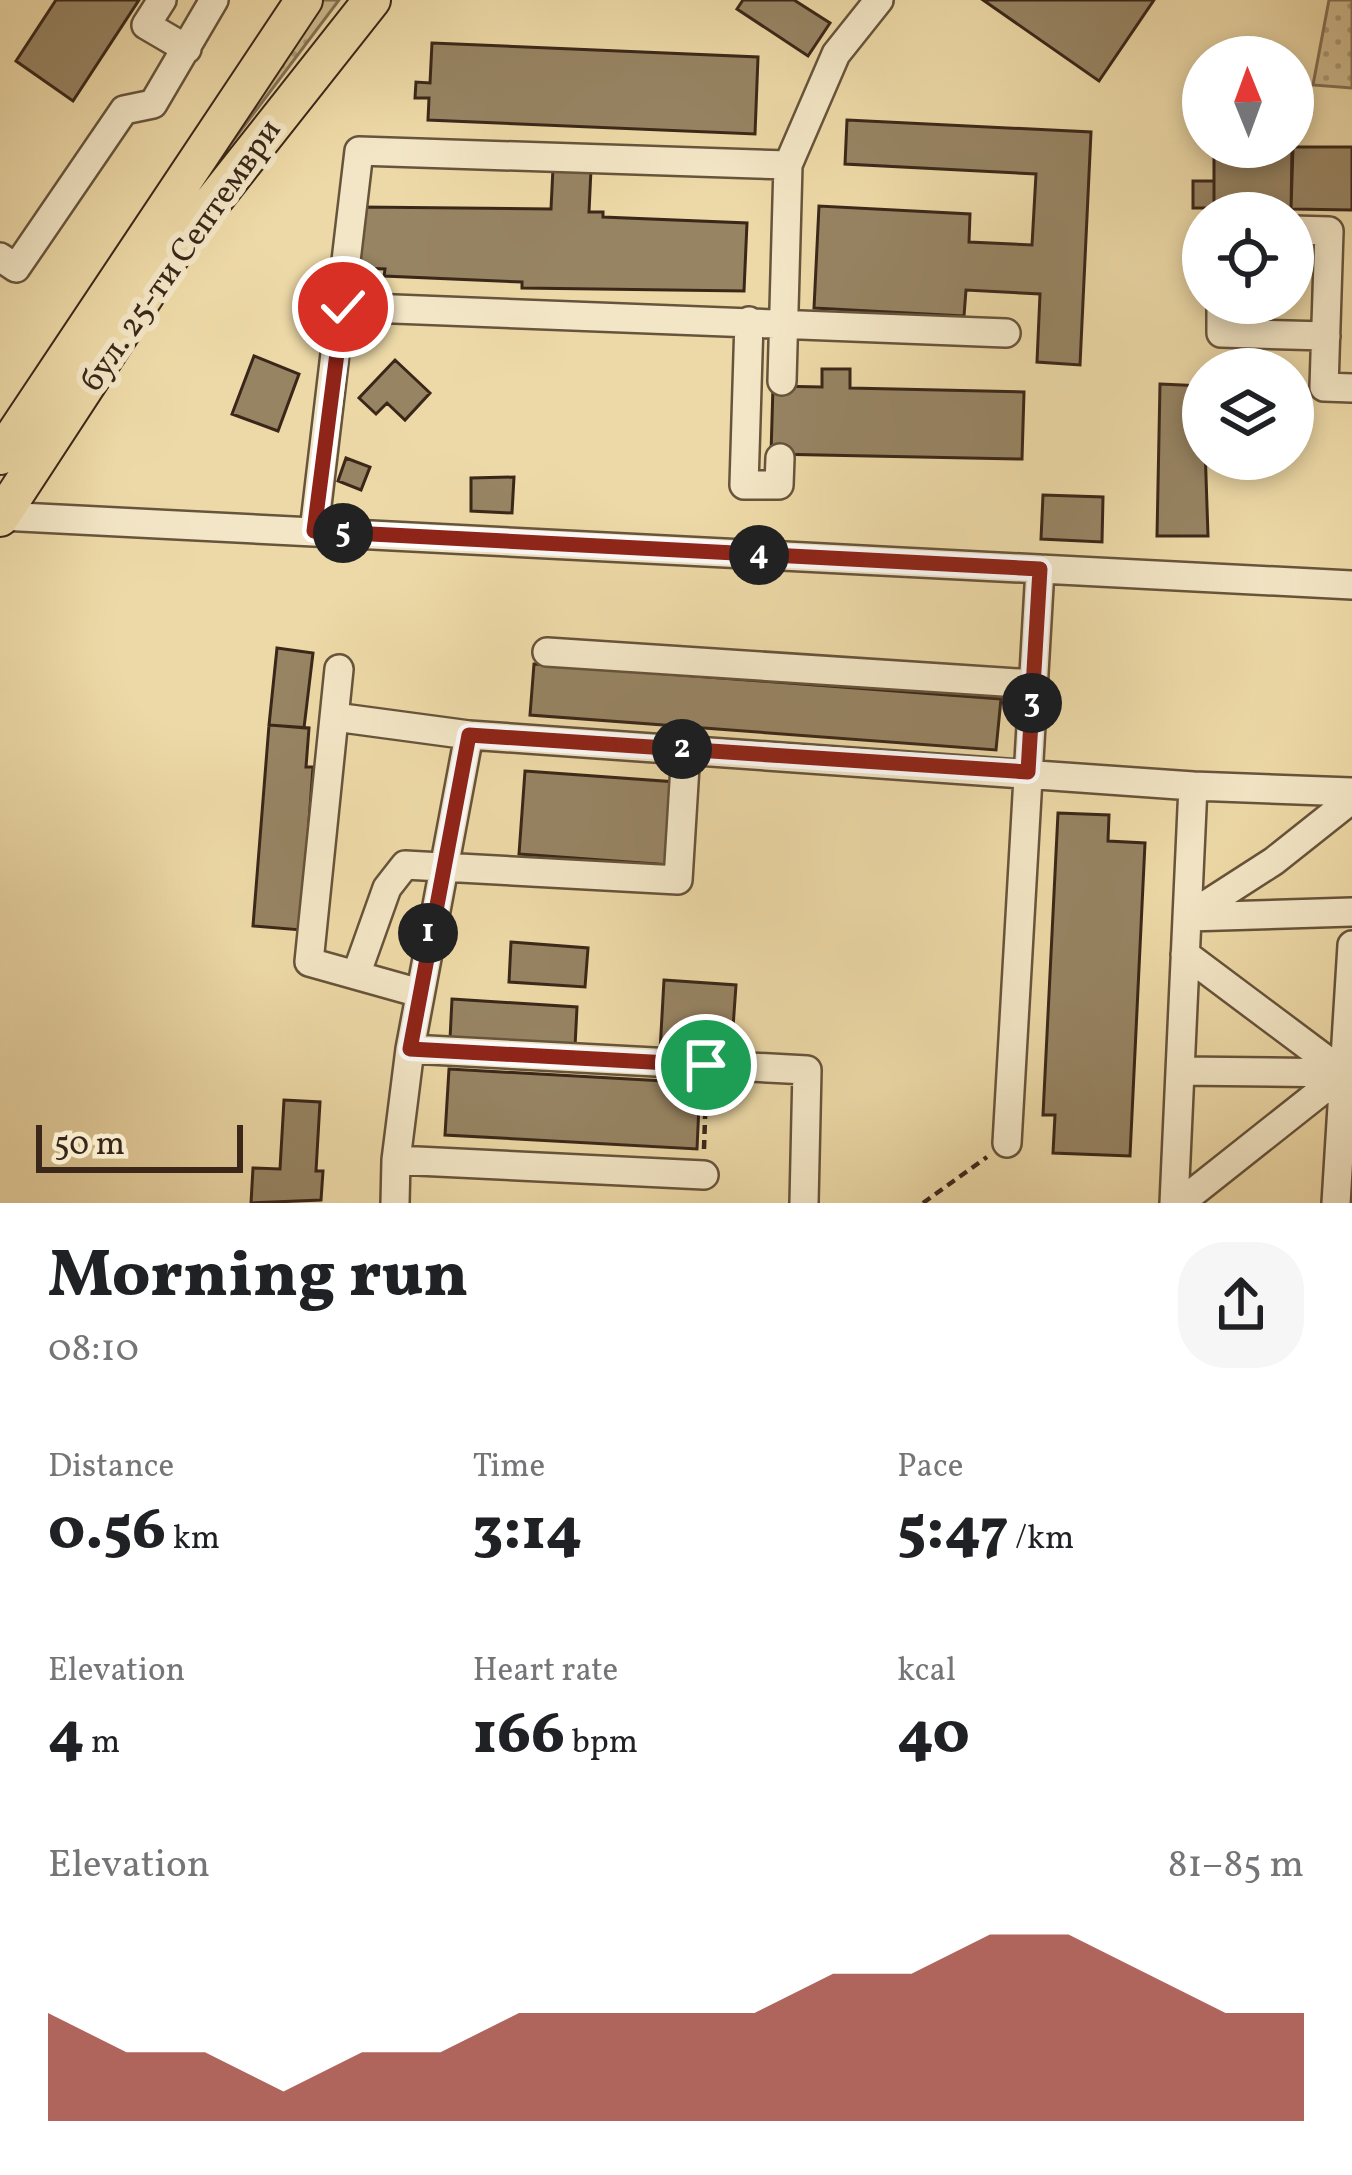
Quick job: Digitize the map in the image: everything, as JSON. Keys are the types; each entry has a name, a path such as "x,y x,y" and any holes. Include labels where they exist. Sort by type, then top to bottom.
{"main road":[{"name":"бул. 25-ти Септември","path":"0,457 304,0"},
{"name":"бул. 25-ти Септември","path":"0,517 177,247 371,0"}],"lane":[{"path":"162,0 146,25 187,50"},
{"path":"6,272 124,110 153,104 214,0"},
{"path":"782,381 788,166 836,54 867,4"},
{"path":"314,531 359,151 788,166"},
{"path":"1314,231 1329,231 1324,387 1352,388"},
{"path":"343,307 1006,333"},
{"path":"749,321 744,485 779,485 780,458"},
{"path":"1221,324 1221,333 1326,336"},
{"path":"0,517 1352,585"},
{"path":"1007,1143 1040,569"},
{"path":"547,652 1033,684"},
{"path":"340,669 309,962 416,992"},
{"path":"334,717 469,735 1352,796"},
{"path":"395,1203 416,992 469,735"},
{"path":"356,975 387,888 405,865 678,880 686,750"},
{"path":"1177,1203 1193,786"},
{"path":"1187,917 1274,861 1352,796"},
{"path":"1187,917 1352,912"},
{"path":"1336,1203 1348,1074 1352,945"},
{"path":"1185,954 1348,1074"},
{"path":"410,1049 807,1070 804,1203"},
{"path":"1180,1071 1348,1074"},
{"path":"1177,1203 1348,1074"},
{"path":"396,1160 704,1174"}],"path":[{"path":"704,1174 706,1065"},
{"path":"923,1203 1007,1143"}],"shaded area":[{"path":"319,0 339,0 187,202"},
{"path":"1329,0 1352,0 1352,88 1314,85"}],"building":[{"path":"56,0 139,0 73,101 16,61"},
{"path":"743,0 794,0 830,23 808,56 737,9"},
{"path":"983,0 1154,0 1099,81"},
{"path":"432,43 758,57 755,134 428,120 429,98 415,98 416,82 430,83"},
{"path":"847,120 1091,132 1080,365 1037,362 1040,294 966,290 964,316 814,308 819,206 970,214 969,242 1032,245 1036,174 845,164"},
{"path":"1314,147 1352,147 1352,210 1314,209 1314,192 1292,192 1292,168 1314,168"},
{"path":"553,168 591,169 589,212 603,212 603,217 747,223 744,291 522,288 522,282 384,276 385,269 359,268 362,207 551,209"},
{"path":"1214,168 1292,168 1291,192 1214,192"},
{"path":"1193,181 1214,181 1214,192 1193,192"},
{"path":"254,356 299,374 278,431 232,414"},
{"path":"395,360 430,393 405,420 387,403 376,414 359,398"},
{"path":"822,369 850,369 850,388 1024,392 1022,459 771,454 773,386 822,387"},
{"path":"1160,384 1182,385 1182,480 1206,480 1208,536 1157,536"},
{"path":"346,458 370,467 361,490 338,481"},
{"path":"514,477 512,513 471,511 471,478"},
{"path":"1043,495 1103,497 1102,542 1041,539"},
{"path":"277,648 313,653 304,728 269,725"},
{"path":"534,664 1001,699 996,750 530,715"},
{"path":"269,725 309,728 306,767 313,767 301,930 253,926"},
{"path":"525,771 676,782 670,865 519,854"},
{"path":"1058,813 1109,815 1108,841 1145,843 1130,1156 1053,1153 1055,1115 1043,1115"},
{"path":"511,942 588,948 585,987 509,982"},
{"path":"664,980 736,985 731,1056 660,1051"},
{"path":"452,999 577,1007 575,1047 450,1039"},
{"path":"449,1069 700,1083 697,1149 445,1135"},
{"path":"284,1100 320,1102 316,1171 323,1171 321,1200 251,1203 253,1168 280,1169"}],"route":[{"path":"343,307 314,531 1040,569 1028,772 469,735 416,992 410,1049 706,1065"}]}
